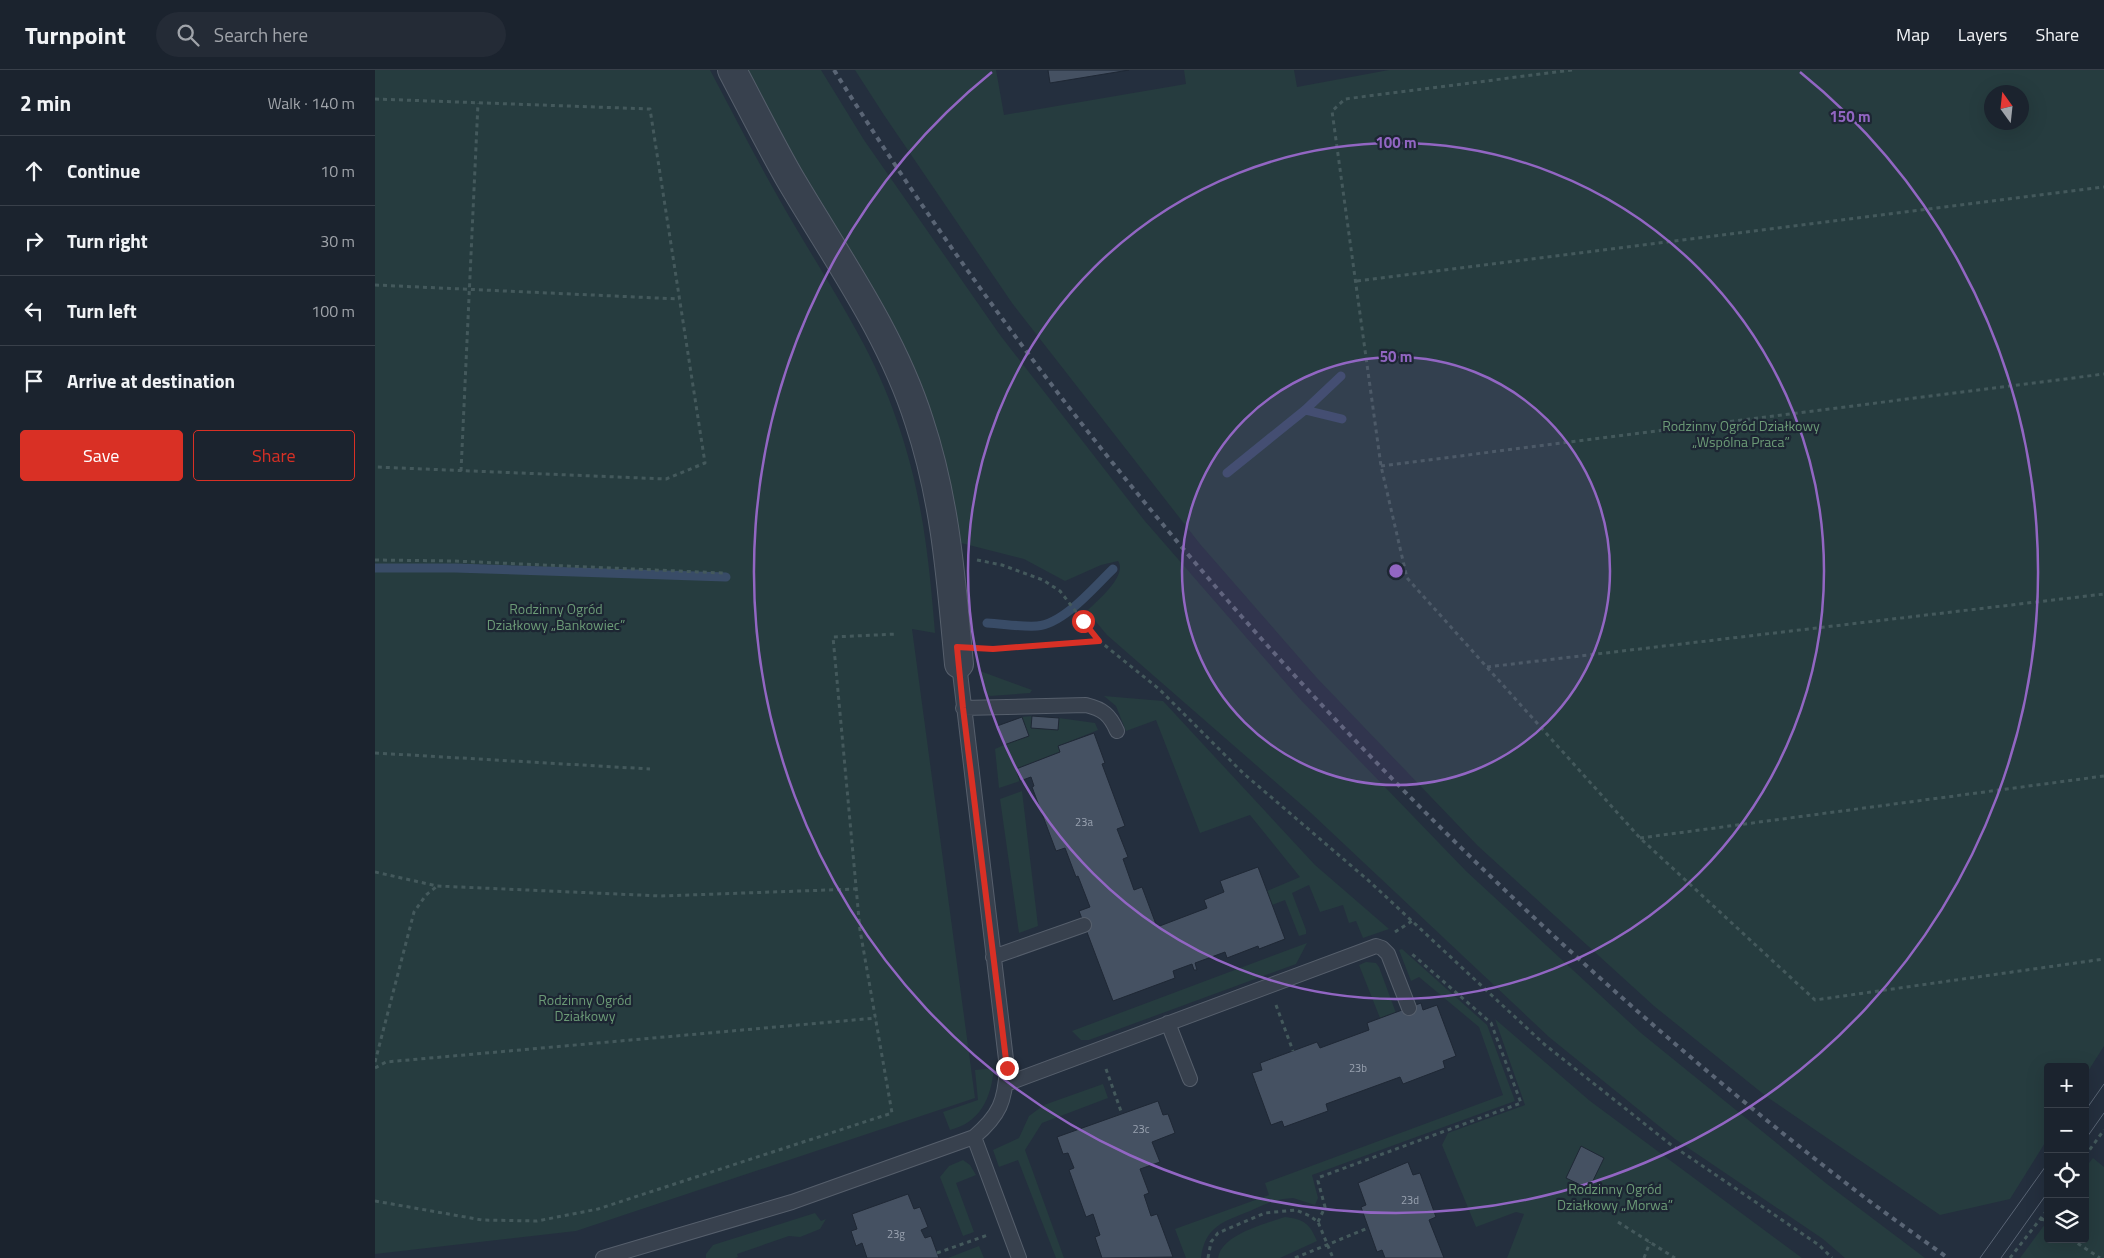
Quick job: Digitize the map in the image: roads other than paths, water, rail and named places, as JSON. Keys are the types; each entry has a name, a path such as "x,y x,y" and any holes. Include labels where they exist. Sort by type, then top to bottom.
{"street":[{"path":"733,70 788,176 868,307 903,380 919,420 939,496 949,553 958,655"}],"lane":[{"path":"603,1258 792,1202 974,1138 989,1124 1000,1108 1006,1084 1007,1068 958,655"},
{"path":"963,708 1086,705 1106,712 1117,731"},
{"path":"993,957 1084,925"},
{"path":"1006,1084 1376,946 1382,948 1388,954 1409,1008"},
{"path":"1168,1023 1190,1079"},
{"path":"974,1138 1019,1258"}],"waterway":[{"path":"1227,473 1305,410 1341,376"},
{"path":"1305,410 1342,419"},
{"path":"375,568 455,568 726,577"},
{"path":"987,623 1019,626 1047,624 1068,612 1113,569"}],"tram line":[{"path":"2087,1108 2104,1084"},
{"path":"2089,1134 2104,1113"},
{"path":"1980,1258 2044,1169"},
{"path":"2001,1258 2044,1198"}],"railway":[{"path":"834,70 937,227 1048,380 1165,527 1289,669 1419,806 1554,937 1696,1061 1855,1190 1948,1258"}],"park label":[{"name":"Rodzinny Ogród Działkowy „Wspólna Praca”","path":"1741,434"},
{"name":"Rodzinny Ogród Działkowy „Bankowiec”","path":"556,616"},
{"name":"Rodzinny Ogród Działkowy","path":"585,1008"},
{"name":"Rodzinny Ogród Działkowy „Morwa”","path":"1615,1196"}]}
